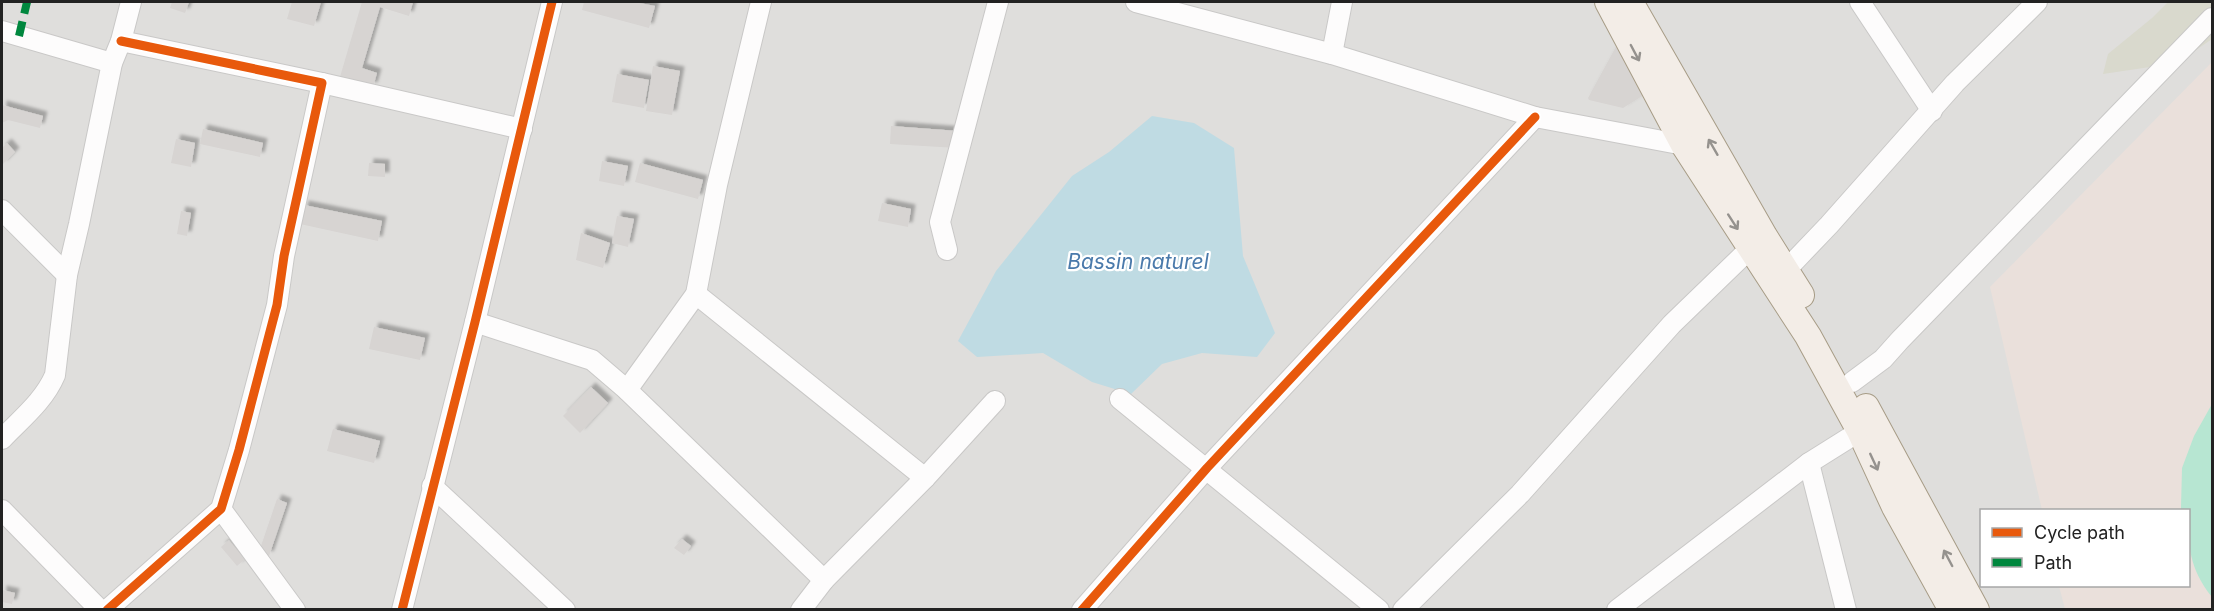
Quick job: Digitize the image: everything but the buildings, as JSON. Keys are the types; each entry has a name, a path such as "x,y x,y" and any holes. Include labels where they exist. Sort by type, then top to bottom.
{"main road":[{"path":"1608,2 1684,145 1757,242 1786,270 1822,326 1976,609"},
{"path":"1630,2 1860,431 1895,507 1952,609"}],"street":[{"path":"2,439 49,389 55,375 67,275 80,224 112,63 121,41 131,2"},
{"path":"402,609 475,322 552,2"},
{"path":"627,390 696,294 717,185 761,2"},
{"path":"947,250 940,222 998,2"},
{"path":"1136,2 1332,54 1535,117 1684,145"},
{"path":"1332,54 1342,2"},
{"path":"1860,2 1932,111"},
{"path":"1786,270 1955,83 2037,2"},
{"path":"1852,382 1883,359 2212,18"},
{"path":"2,32 112,63"},
{"path":"121,41 322,83 522,129"},
{"path":"107,609 172,554 220,509 239,450 277,305 284,256 322,83"},
{"path":"1082,609 1207,468 1535,117"},
{"path":"2,210 67,275"},
{"path":"1403,609 1520,494 1672,324 1757,242"},
{"path":"696,294 925,478"},
{"path":"475,322 592,360 627,390 824,580"},
{"path":"1120,399 1379,609"},
{"path":"801,609 824,580 925,478 995,401"},
{"path":"1617,609 1809,463 1860,431"},
{"path":"1809,463 1846,609"},
{"path":"432,486 565,609"},
{"path":"220,509 296,609"},
{"path":"2,510 100,609"}],"shaded area":[{"path":"2,2 2212,2 2212,609 2,609"},
{"path":"2168,2 2212,2 2212,39 2177,63 2103,74 2108,54"},
{"path":"2212,62 2212,609 2065,609 2059,587 2190,587 2190,509 2042,509 1990,287"}],"green space":[{"path":"2212,404 2212,597 2204,586 2191,556 2190,509 2181,509 2182,468 2194,436"}],"water":[{"name":"Bassin naturel","path":"1152,116 1194,123 1234,148 1243,256 1275,333 1257,357 1202,353 1162,364 1131,394 1092,382 1043,353 977,357 958,341 996,271 1072,176 1109,152"}],"marked path":[{"path":"19,36 27,2"}],"cycle path":[{"path":"402,610 475,322 552,2"},
{"path":"107,610 221,509 277,305 284,256 322,83 121,41"},
{"path":"1082,610 1207,468 1535,117"}]}
